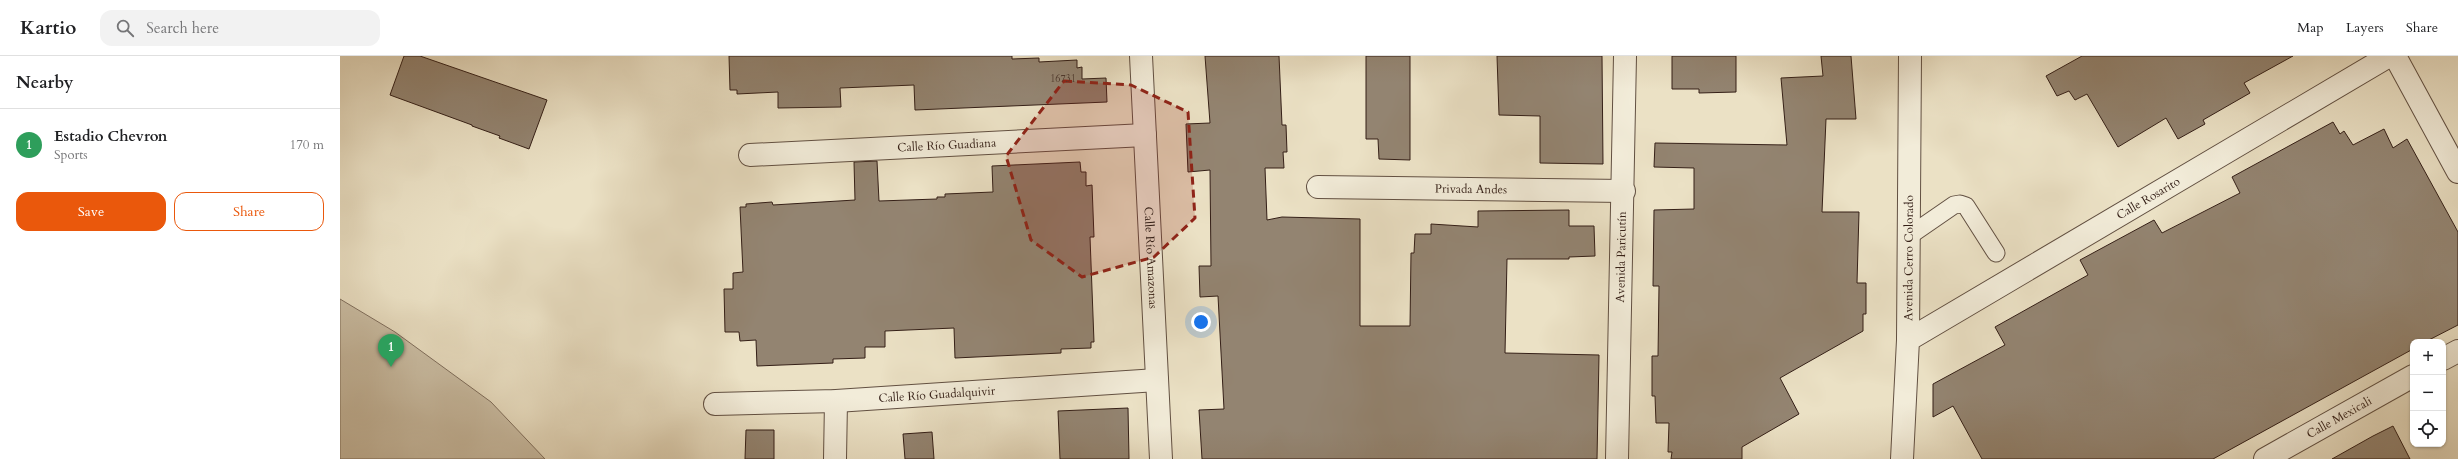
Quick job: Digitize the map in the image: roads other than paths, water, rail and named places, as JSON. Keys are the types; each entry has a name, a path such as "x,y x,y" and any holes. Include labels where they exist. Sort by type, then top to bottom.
{"street":[{"name":"Calle Río Amazonas","path":"1141,56 1161,459"},
{"name":"Avenida Paricutín","path":"1617,459 1624,191 1625,56"},
{"name":"Avenida Cerro Colorado","path":"1902,459 1908,340 1910,56"},
{"name":"Calle Rosarito","path":"1908,340 2389,56"},
{"path":"2395,56 2458,172"},
{"name":"Calle Río Guadiana","path":"750,154 1145,135"},
{"name":"Privada Andes","path":"1318,187 1624,191"},
{"path":"2446,357 2458,351"},
{"name":"Calle Mexicali","path":"2265,459 2410,378"},
{"name":"Calle Río Guadalquivir","path":"715,404 836,401 1157,380"},
{"path":"835,459 836,401"}],"lane":[{"path":"1909,236 1954,205 1960,204 1966,206 1996,253"}],"place":[{"name":"Estadio Chevron","path":"391,367"}]}
